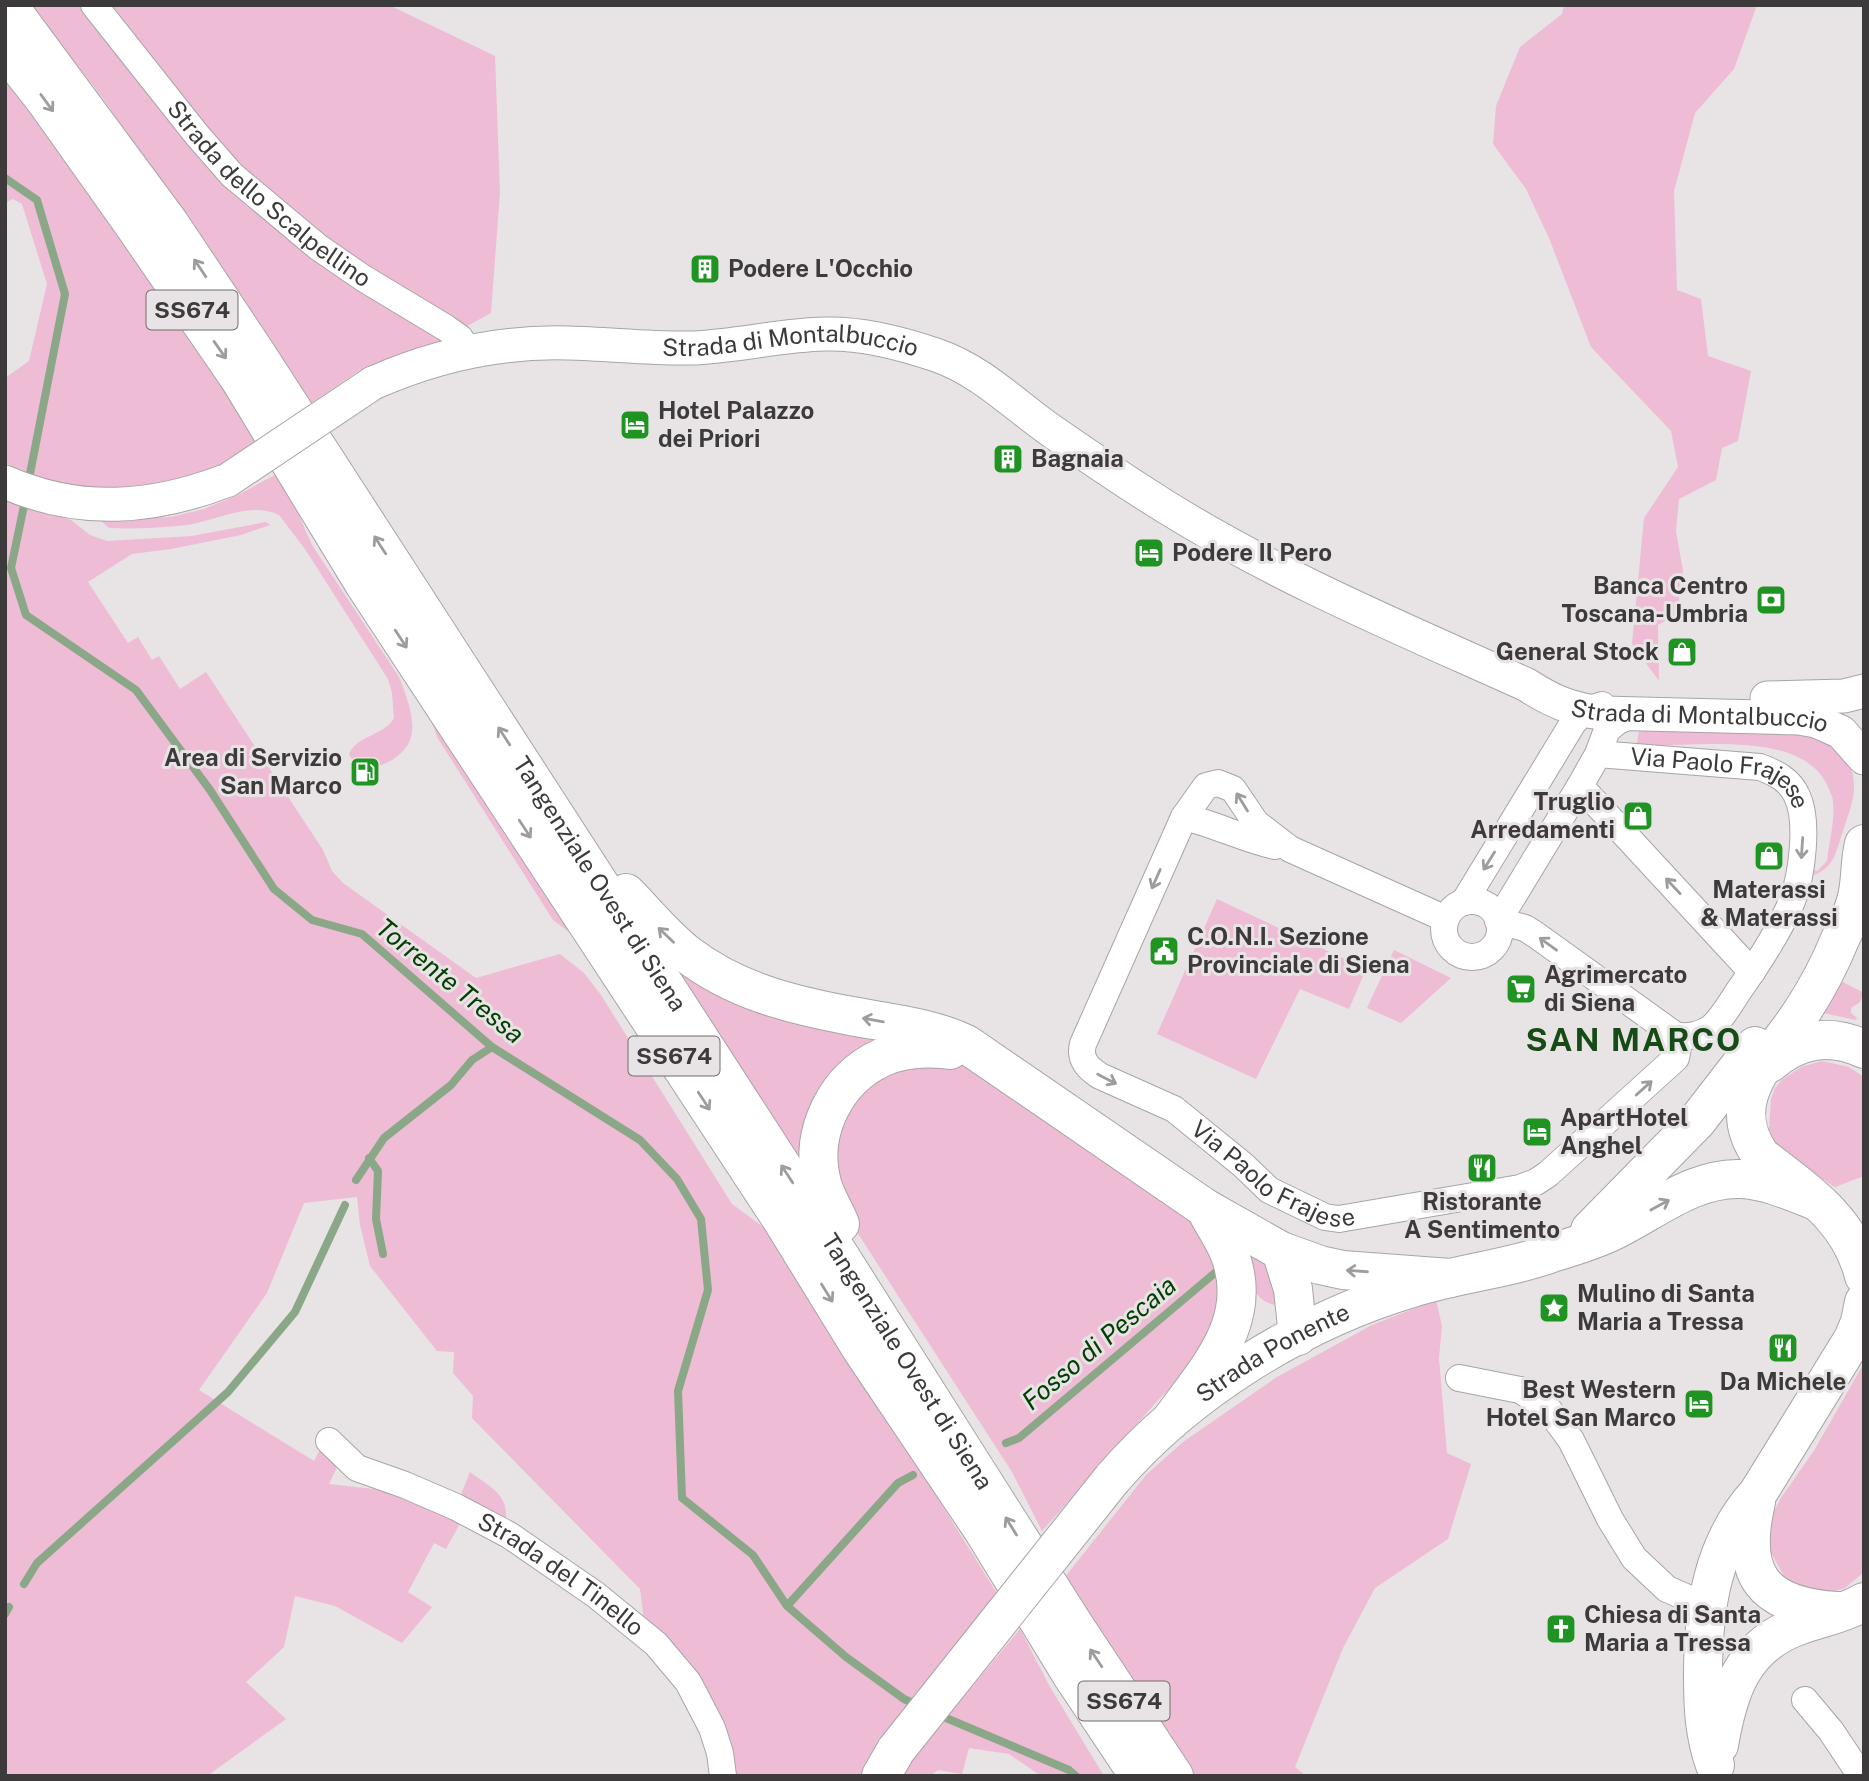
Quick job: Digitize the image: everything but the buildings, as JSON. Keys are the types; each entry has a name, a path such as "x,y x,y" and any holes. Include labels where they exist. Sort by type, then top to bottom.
{"main road":[{"name":"Tangenziale Ovest di Siena","path":"8,5 170,224 254,350 903,1355 1074,1625 1174,1776"},
{"name":"Tangenziale Ovest di Siena","path":"5,49 133,223 239,378 363,582 782,1220 862,1350 983,1530 1073,1677 1139,1776"},
{"path":"568,835 666,936 686,954 718,975 754,993 779,1000 937,1032 966,1044 1205,1208 1281,1251 1343,1270 1450,1278"},
{"path":"1863,845 1858,895 1864,936"},
{"path":"1576,1244 1697,1121 1750,1053 1776,1015 1803,967 1863,845"},
{"path":"1858,895 1841,938 1814,993 1755,1075 1746,1119 1753,1145 1760,1156 1834,1215 1856,1249 1864,1276"},
{"path":"1697,1121 1784,1051 1806,1041 1830,1039 1864,1049"},
{"path":"903,1355 824,1191 818,1154 821,1132 826,1114 849,1081 881,1058 922,1048 958,1050 983,1056"},
{"name":"Strada Ponente","path":"889,1763 1112,1479 1145,1443 1223,1380 1297,1336 1381,1298 1450,1278 1524,1262 1576,1244 1613,1231 1679,1195 1717,1181 1744,1179 1762,1182 1816,1201"},
{"path":"1171,1420 1221,1346 1236,1313 1238,1292 1228,1250 1205,1208"},
{"path":"1281,1251 1293,1289 1297,1336"},
{"path":"1238,1292 1297,1336"},
{"path":"1716,1770 1704,1722 1704,1619 1711,1584 1728,1537 1739,1516 1758,1493 1853,1339 1864,1302"},
{"path":"1758,1493 1749,1543 1751,1559 1762,1581 1772,1592 1794,1605 1815,1609 1854,1607"},
{"path":"1716,1770 1730,1692 1753,1655 1783,1632 1854,1607"},
{"path":"1704,1619 1723,1647 1753,1655"},
{"path":"1073,1677 1124,1776"}],"street":[{"name":"Strada dello Scalpellino","path":"94,5 197,135 241,183 318,247 412,309 446,328 460,338 470,352"},
{"name":"Strada di Montalbuccio","path":"5,482 58,499 122,506 197,493 228,480 373,383 402,370 509,345 542,343 664,348 711,347 837,334 885,341 936,355 973,372 1066,441 1167,508 1238,548 1349,604 1539,693 1584,711 1758,715 1816,721 1847,737 1864,758"},
{"name":"Strada di Montalbuccio","path":"1539,693 1749,698 1844,696 1864,691"},
{"path":"1539,693 1564,721 1563,740"},
{"path":"1455,911 1573,723 1584,711 1617,703 1722,704 1749,698"},
{"name":"Via Paolo Frajese","path":"1498,920 1580,786 1598,754 1607,730 1618,721 1637,713"},
{"name":"Via Paolo Frajese","path":"1498,920 1525,928 1536,935 1675,1035 1689,1036 1710,1028 1752,972 1788,909 1800,871 1800,804 1791,786 1776,773 1754,766 1598,754"},
{"name":"Via Paolo Frajese","path":"1290,849 1256,824 1238,794 1224,784 1212,784 1203,789 1184,817 1081,1052 1083,1061 1100,1076 1174,1109 1243,1165 1269,1190 1325,1217 1339,1219 1520,1188 1536,1182 1676,1058 1678,1047 1675,1035"},
{"path":"1580,786 1752,972"},
{"name":"Via Paolo Frajese","path":"1184,817 1212,824 1255,841 1290,849 1455,911 1481,903 1494,913 1498,920 1498,937 1494,945 1480,956 1471,957 1462,955 1448,944 1445,936 1455,911"},
{"path":"1459,1378 1520,1390 1546,1406 1565,1429 1610,1519 1634,1558 1704,1619"},
{"name":"Strada del Tinello","path":"329,1441 357,1468 446,1503 509,1535 596,1595 646,1635 688,1682 712,1728 720,1753 723,1776"},
{"path":"1805,1700 1831,1731 1861,1776"}],"shaded area":[{"path":"30,5 389,5 495,56 500,192 491,313 436,343 360,370 310,404 102,97"},
{"path":"1564,5 1757,5 1734,69 1695,113 1674,191 1677,290 1701,299 1708,356 1751,371 1738,441 1722,448 1716,480 1679,499 1676,531 1683,571 1677,614 1658,625 1659,681 1632,644 1644,518 1678,467 1671,431 1591,347 1549,238 1526,189 1493,144 1496,106 1520,47 1562,14"},
{"path":"5,82 31,104 259,441 232,459 189,477 124,488 61,483 5,463 5,378 29,361 47,284 22,204 13,199 5,203"},
{"path":"280,472 312,545 399,677 405,692 412,725 410,740 399,755 381,765 363,766 355,762 349,754 358,743 384,729 394,718 388,679 305,549 279,515 268,511 245,511 187,525 138,528 109,528 100,520 171,517 204,509 240,494"},
{"path":"5,500 71,520 90,535 107,541 192,536 266,522 270,525 241,535 132,554 88,582 128,643 138,637 152,660 159,656 180,689 206,672 323,850 332,871 343,883 476,978 560,954 584,973 601,995 732,1204 773,1234 998,1595 886,1747 860,1776 731,1776 644,1620 640,1589 472,1418 473,1396 453,1373 454,1352 437,1351 370,1266 360,1225 357,1197 304,1203 267,1293 199,1390 314,1461 320,1450 339,1463 329,1484 401,1492 463,1518 446,1549 434,1543 408,1592 432,1607 402,1643 335,1606 295,1596 284,1647 246,1682 286,1719 207,1776 5,1776"},
{"path":"427,708 577,938 553,920 437,737"},
{"path":"1639,731 1776,731 1813,736 1829,743 1842,753 1851,767 1854,787 1849,813 1836,852 1829,864 1809,876 1808,869 1817,871 1827,861 1833,824 1833,800 1817,770 1800,758 1779,750 1731,744 1665,745 1663,752 1636,749"},
{"path":"1217,899 1366,969 1349,1009 1300,989 1256,1079 1157,1034"},
{"path":"1394,950 1451,978 1401,1023 1367,1008"},
{"path":"670,962 881,1033 808,1173"},
{"path":"1841,981 1864,993 1860,1002 1851,1008 1856,1020 1823,1013"},
{"path":"955,1060 977,1071 1185,1215 1210,1237 1228,1281 1209,1351 1159,1399 1042,1531 1012,1472 844,1212 830,1170 843,1104 870,1074"},
{"path":"1822,1061 1849,1067 1864,1077 1864,1176 1835,1187 1780,1151 1769,1131 1771,1099 1775,1088 1801,1067"},
{"path":"1241,1242 1263,1251 1282,1305 1271,1304 1256,1292 1247,1273"},
{"path":"1436,1300 1442,1326 1439,1358 1447,1453 1471,1464 1448,1539 1375,1588 1343,1648 1295,1767 1306,1776 1194,1776 1065,1577 1146,1475 1183,1442 1277,1377 1372,1325"},
{"path":"1864,1363 1864,1572 1845,1588 1830,1592 1798,1587 1784,1576 1768,1547 1771,1517 1815,1449"},
{"path":"470,1472 497,1492 504,1504 506,1522 460,1497"},
{"path":"1020,1629 1050,1687 1104,1776 1041,1776 1009,1754 969,1748 962,1774 938,1770 930,1776 904,1776 914,1756"}],"waterway":[{"name":"Torrente Tressa","path":"5,178 37,200 65,294 28,484"},
{"name":"Torrente Tressa","path":"26,496 11,568 26,615 136,690 210,790 274,889 312,920 362,934 492,1047 640,1140 677,1179 701,1219 708,1290 678,1391 682,1498 753,1555 787,1606 846,1657 904,1699 917,1705"},
{"path":"356,1180 384,1138 451,1085 472,1060 492,1047"},
{"path":"369,1158 378,1171 376,1219 383,1254"},
{"path":"24,1584 37,1563 228,1392 295,1312 345,1205"},
{"name":"Fosso di Pescaia","path":"1006,1443 1019,1438 1216,1272"},
{"name":"Fosso di Pescaia","path":"787,1606 898,1483 913,1475"},
{"path":"5,1614 9,1607"},
{"name":"Torrente Tressa","path":"939,1715 1069,1770 1076,1776"}],"place":[{"name":"Podere L'Occhio","path":"705,269"},
{"name":"Hotel Palazzo dei Priori","path":"635,425"},
{"name":"Bagnaia","path":"1008,459"},
{"name":"Podere Il Pero","path":"1149,553"},
{"name":"Banca Centro Toscana-Umbria","path":"1771,600"},
{"name":"General Stock","path":"1682,652"},
{"name":"Area di Servizio San Marco","path":"365,772"},
{"name":"Truglio Arredamenti","path":"1638,816"},
{"name":"Materassi & Materassi","path":"1769,856"},
{"name":"C.O.N.I. Sezione Provinciale di Siena","path":"1164,951"},
{"name":"Agrimercato di Siena","path":"1521,989"},
{"name":"ApartHotel Anghel","path":"1537,1132"},
{"name":"Ristorante A Sentimento","path":"1482,1168"},
{"name":"Mulino di Santa Maria a Tressa","path":"1554,1308"},
{"name":"Da Michele","path":"1783,1348"},
{"name":"Best Western Hotel San Marco","path":"1699,1404"},
{"name":"Chiesa di Santa Maria a Tressa","path":"1561,1629"}],"district":[{"name":"SAN MARCO","path":"1634,1040"}]}
